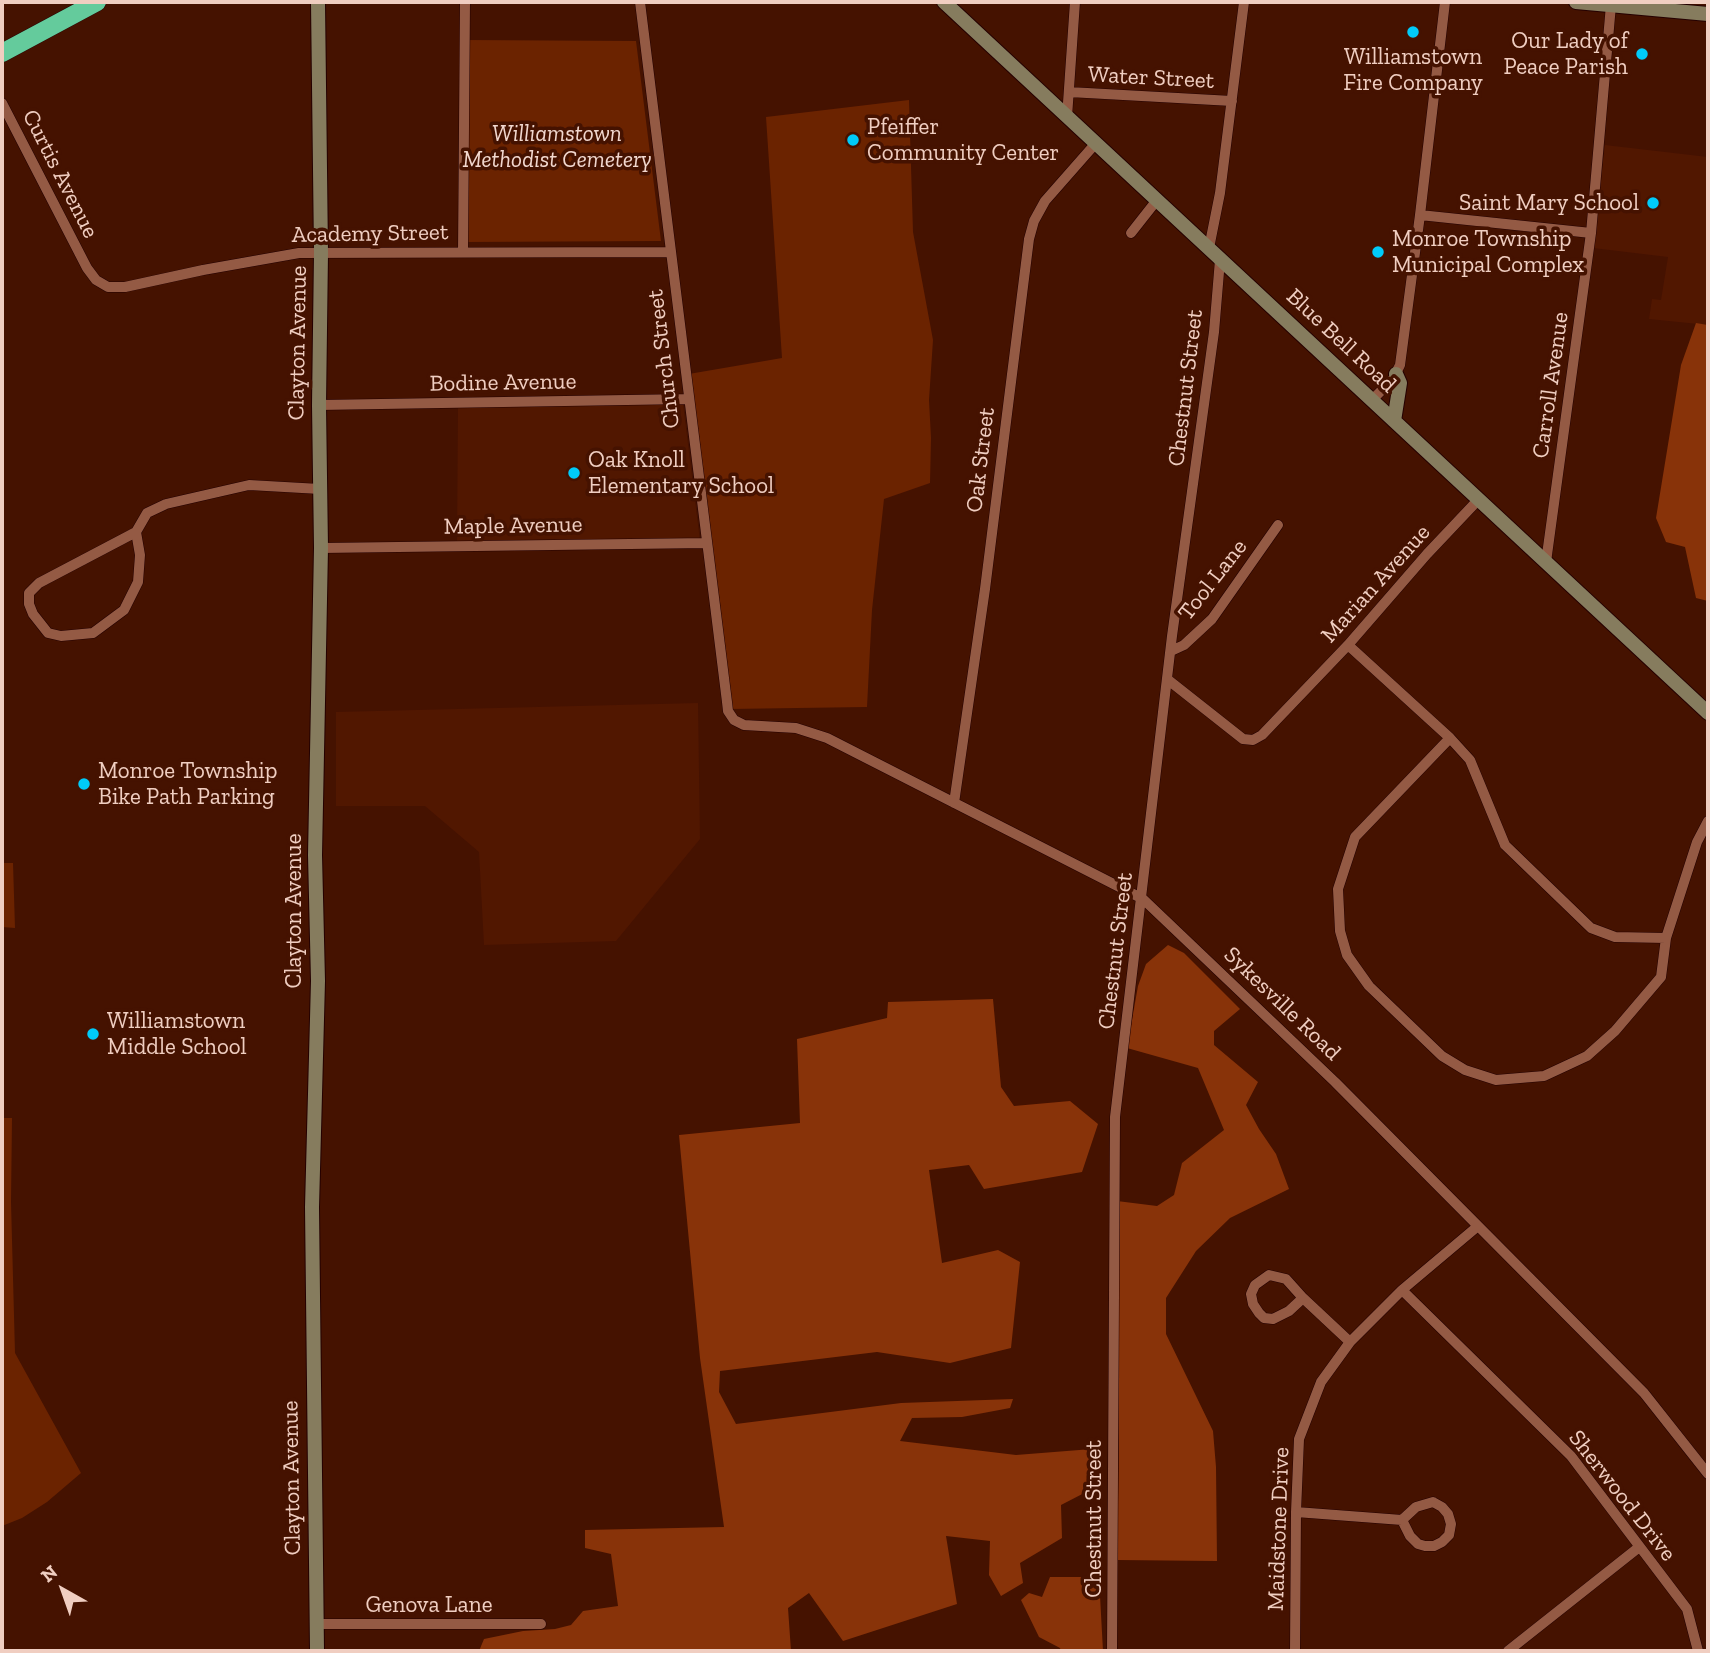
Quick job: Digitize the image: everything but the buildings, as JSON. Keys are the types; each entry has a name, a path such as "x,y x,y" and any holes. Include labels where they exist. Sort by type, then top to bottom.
{"highway":[{"path":"2,53 97,2"}],"main road":[{"name":"Clayton Avenue","path":"317,2 321,253 321,548 315,855 318,981 312,1207 317,1651"},
{"name":"Blue Bell Road","path":"944,2 1708,713"},
{"path":"1576,2 1708,14"},
{"path":"1394,421 1400,383 1396,374"}],"street":[{"path":"463,252 465,2"},
{"name":"Church Street","path":"640,2 728,711"},
{"path":"1068,117 1075,2"},
{"path":"1209,248 1220,193 1244,2"},
{"path":"1372,400 1396,374 1400,365 1445,2"},
{"name":"Carroll Avenue","path":"1546,562 1591,233 1611,5"},
{"name":"Water Street","path":"1069,92 1232,101"},
{"name":"Curtis Avenue","path":"2,103 84,263"},
{"name":"Oak Street","path":"954,803 985,589 1029,239 1034,221 1045,201 1096,143"},
{"path":"1131,233 1157,200"},
{"path":"1420,215 1591,233"},
{"name":"Academy Street","path":"84,263 102,285 125,287 272,256 321,253 670,253"},
{"name":"Chestnut Street","path":"1112,1651 1115,1117 1143,899 1167,679 1214,332 1220,260"},
{"name":"Bodine Avenue","path":"319,405 688,399"},
{"path":"136,532 141,555 138,582 124,610 93,633 61,636 47,633 33,614 29,593 39,583 136,532 147,513 166,504 249,485 320,489"},
{"name":"Marian Avenue","path":"1167,679 1243,739 1253,740 1271,728 1479,499"},
{"name":"Tool Lane","path":"1171,650 1184,645 1212,619 1278,525"},
{"name":"Maple Avenue","path":"321,548 706,543"},
{"path":"1348,645 1451,738 1470,760 1505,845 1591,928 1615,937 1666,938"},
{"name":"Sykesville Road","path":"728,711 734,720 744,725 796,728 827,738 1143,899 1335,1082 1644,1393 1708,1474"},
{"path":"1451,738 1356,837 1338,888 1340,931 1347,955 1369,986 1442,1056 1465,1070 1496,1080 1544,1076 1587,1056 1615,1031 1661,977 1666,938 1697,842 1708,821"},
{"name":"Maidstone Drive","path":"1295,1651 1296,1511 1300,1439 1321,1382 1350,1342 1402,1290 1478,1226"},
{"path":"1303,1298 1289,1311 1273,1319 1264,1318 1259,1313 1251,1294 1255,1285 1269,1275 1286,1279 1350,1342"},
{"name":"Sherwood Drive","path":"1402,1290 1571,1456 1638,1548 1687,1609 1698,1651"},
{"path":"1296,1511 1402,1520 1416,1507 1433,1502 1448,1514 1451,1524 1449,1535 1434,1546 1418,1544 1410,1536 1402,1520"},
{"path":"1508,1651 1638,1548"},
{"name":"Genova Lane","path":"317,1624 541,1624"}],"shaded area":[{"name":"Saint Mary School","path":"1605,145 1708,157 1708,325 1649,319 1652,299 1661,300 1668,257 1593,248"},
{"path":"1696,323 1708,325 1708,601 1696,598 1685,547 1666,542 1656,518 1681,365"},
{"name":"Oak Knoll Elementary School","path":"683,404 700,541 457,541 458,405"},
{"path":"698,703 700,839 616,941 484,945 479,852 425,806 336,806 336,712"},
{"path":"1168,945 1184,953 1240,1009 1214,1031 1214,1045 1258,1082 1246,1105 1276,1154 1289,1189 1230,1218 1196,1251 1166,1298 1166,1334 1213,1431 1217,1561 1117,1560 1117,1201 1157,1206 1174,1195 1182,1163 1224,1130 1198,1068 1127,1048 1138,986 1146,964"},
{"path":"993,999 1001,1087 1014,1106 1070,1101 1098,1124 1082,1172 984,1189 969,1165 929,1170 942,1263 998,1250 1020,1262 1011,1348 950,1363 877,1352 720,1371 719,1392 736,1424 901,1403 1013,1399 1010,1408 962,1417 912,1418 900,1441 1016,1455 1092,1449 1092,1489 1061,1505 1062,1538 1020,1563 1023,1583 1001,1596 989,1575 990,1541 946,1536 957,1604 843,1641 809,1593 788,1608 791,1651 479,1651 484,1639 523,1631 555,1629 571,1625 583,1611 618,1606 611,1554 585,1548 585,1530 724,1527 700,1358 679,1135 800,1123 797,1039 887,1018 888,1002"},
{"path":"1050,1577 1099,1577 1103,1651 1061,1651 1039,1637 1021,1600 1029,1593 1042,1597"}],"green space":[{"name":"Williamstown Methodist Cemetery","path":"466,40 636,41 661,241 466,242"},
{"path":"909,100 913,232 933,340 929,400 930,483 884,499 872,610 867,707 729,709 683,375 782,358 766,117"},
{"path":"2,863 13,863 15,928 2,927"},
{"path":"2,1118 12,1118 15,1353 81,1473 47,1502 22,1518 2,1526"}],"place":[{"name":"Williamstown Fire Company","path":"1413,32"},
{"name":"Our Lady of Peace Parish","path":"1642,54"},
{"name":"Pfeiffer Community Center","path":"853,140"},
{"name":"Saint Mary School","path":"1653,203"},
{"name":"Monroe Township Municipal Complex","path":"1378,252"},
{"name":"Oak Knoll Elementary School","path":"574,473"},
{"name":"Monroe Township Bike Path Parking","path":"84,784"},
{"name":"Williamstown Middle School","path":"93,1034"}]}
